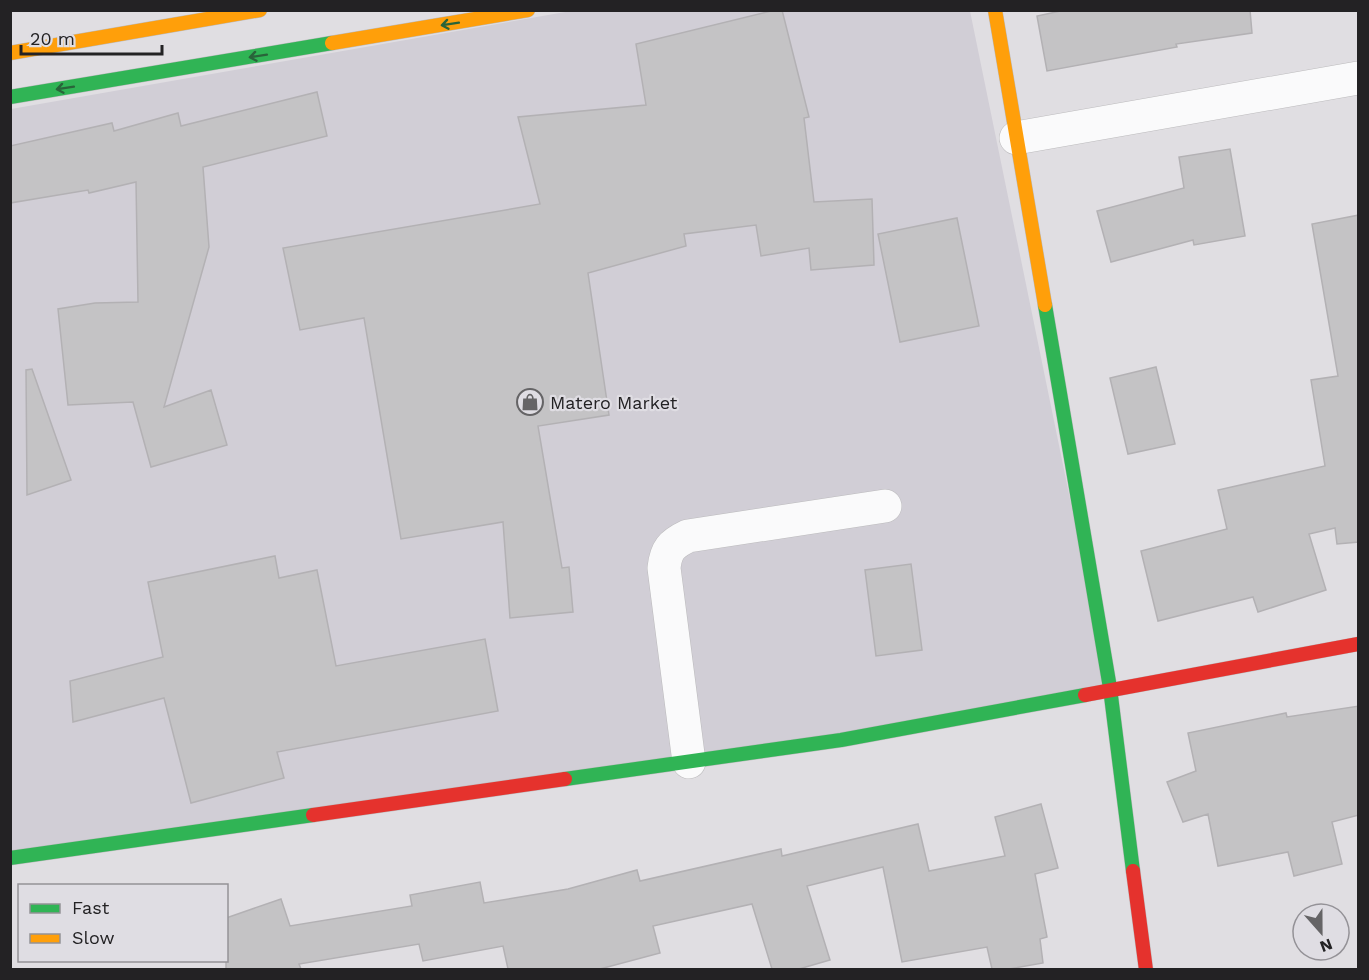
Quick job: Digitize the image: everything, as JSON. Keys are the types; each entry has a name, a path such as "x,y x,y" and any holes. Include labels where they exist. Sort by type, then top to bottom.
{"street":[{"path":"10,53 260,10"},
{"path":"10,97 528,10"},
{"path":"995,10 1110,688 1146,969"},
{"path":"1016,138 1359,78"},
{"path":"688,762 664,568 666,552 675,542 687,536 885,506"},
{"path":"10,858 841,740 1110,688 1359,644"}],"shaded area":[{"name":"Matero Market","path":"571,11 970,11 1110,694 11,865 11,109"}],"building":[{"path":"782,10 809,117 804,118 814,202 872,199 874,265 811,270 809,248 761,256 756,225 684,234 686,246 588,273 609,415 538,426 562,568 569,567 573,612 510,618 503,522 401,539 364,318 300,330 283,248 540,204 518,117 646,105 636,44"},
{"path":"1065,10 1250,10 1252,33 1176,44 1177,47 1047,71 1037,16"},
{"path":"317,92 327,136 203,167 209,247 164,407 211,390 227,445 151,467 133,402 68,405 58,309 95,303 138,302 136,182 89,193 88,190 10,203 10,146 112,123 114,131 178,113 181,126"},
{"path":"1230,149 1245,236 1194,245 1193,240 1111,262 1097,211 1184,188 1179,157"},
{"path":"1359,215 1359,542 1337,544 1335,528 1309,534 1326,590 1258,612 1253,597 1158,621 1141,551 1227,529 1218,490 1325,466 1311,380 1338,376 1312,224"},
{"path":"957,218 979,326 900,342 878,234"},
{"path":"1156,367 1175,444 1128,454 1110,378"},
{"path":"32,369 71,480 27,495 26,370"},
{"path":"275,556 279,578 317,570 336,666 485,639 498,711 277,752 284,778 191,803 164,698 73,722 70,681 163,657 148,582"},
{"path":"911,564 922,650 876,656 865,570"},
{"path":"1359,706 1359,815 1332,822 1342,864 1294,876 1288,852 1218,866 1208,814 1183,822 1167,782 1196,771 1188,733 1286,713 1287,717"},
{"path":"1041,804 1058,868 1035,874 1047,937 1040,939 1043,963 1009,969 992,969 987,947 902,962 883,867 807,886 830,960 799,969 772,969 752,904 653,926 660,953 600,969 508,969 503,946 423,961 419,944 299,964 301,969 226,969 228,917 281,899 290,926 412,906 410,895 480,882 484,903 568,889 637,870 640,881 781,849 782,856 918,824 929,871 1005,856 995,817"}],"traffic: fast":[{"path":"10,97 332,43"},
{"path":"1045,305 1110,688 1133,871"},
{"path":"565,779 841,740 1085,695"},
{"path":"10,858 313,815"}],"traffic: slow":[{"path":"10,53 260,10"},
{"path":"332,43 528,10"},
{"path":"995,10 1045,305"}],"traffic: jam":[{"path":"1085,695 1358,644"},
{"path":"313,815 565,779"},
{"path":"1133,871 1146,970"}],"place":[{"name":"Matero Market","path":"530,402"}]}
